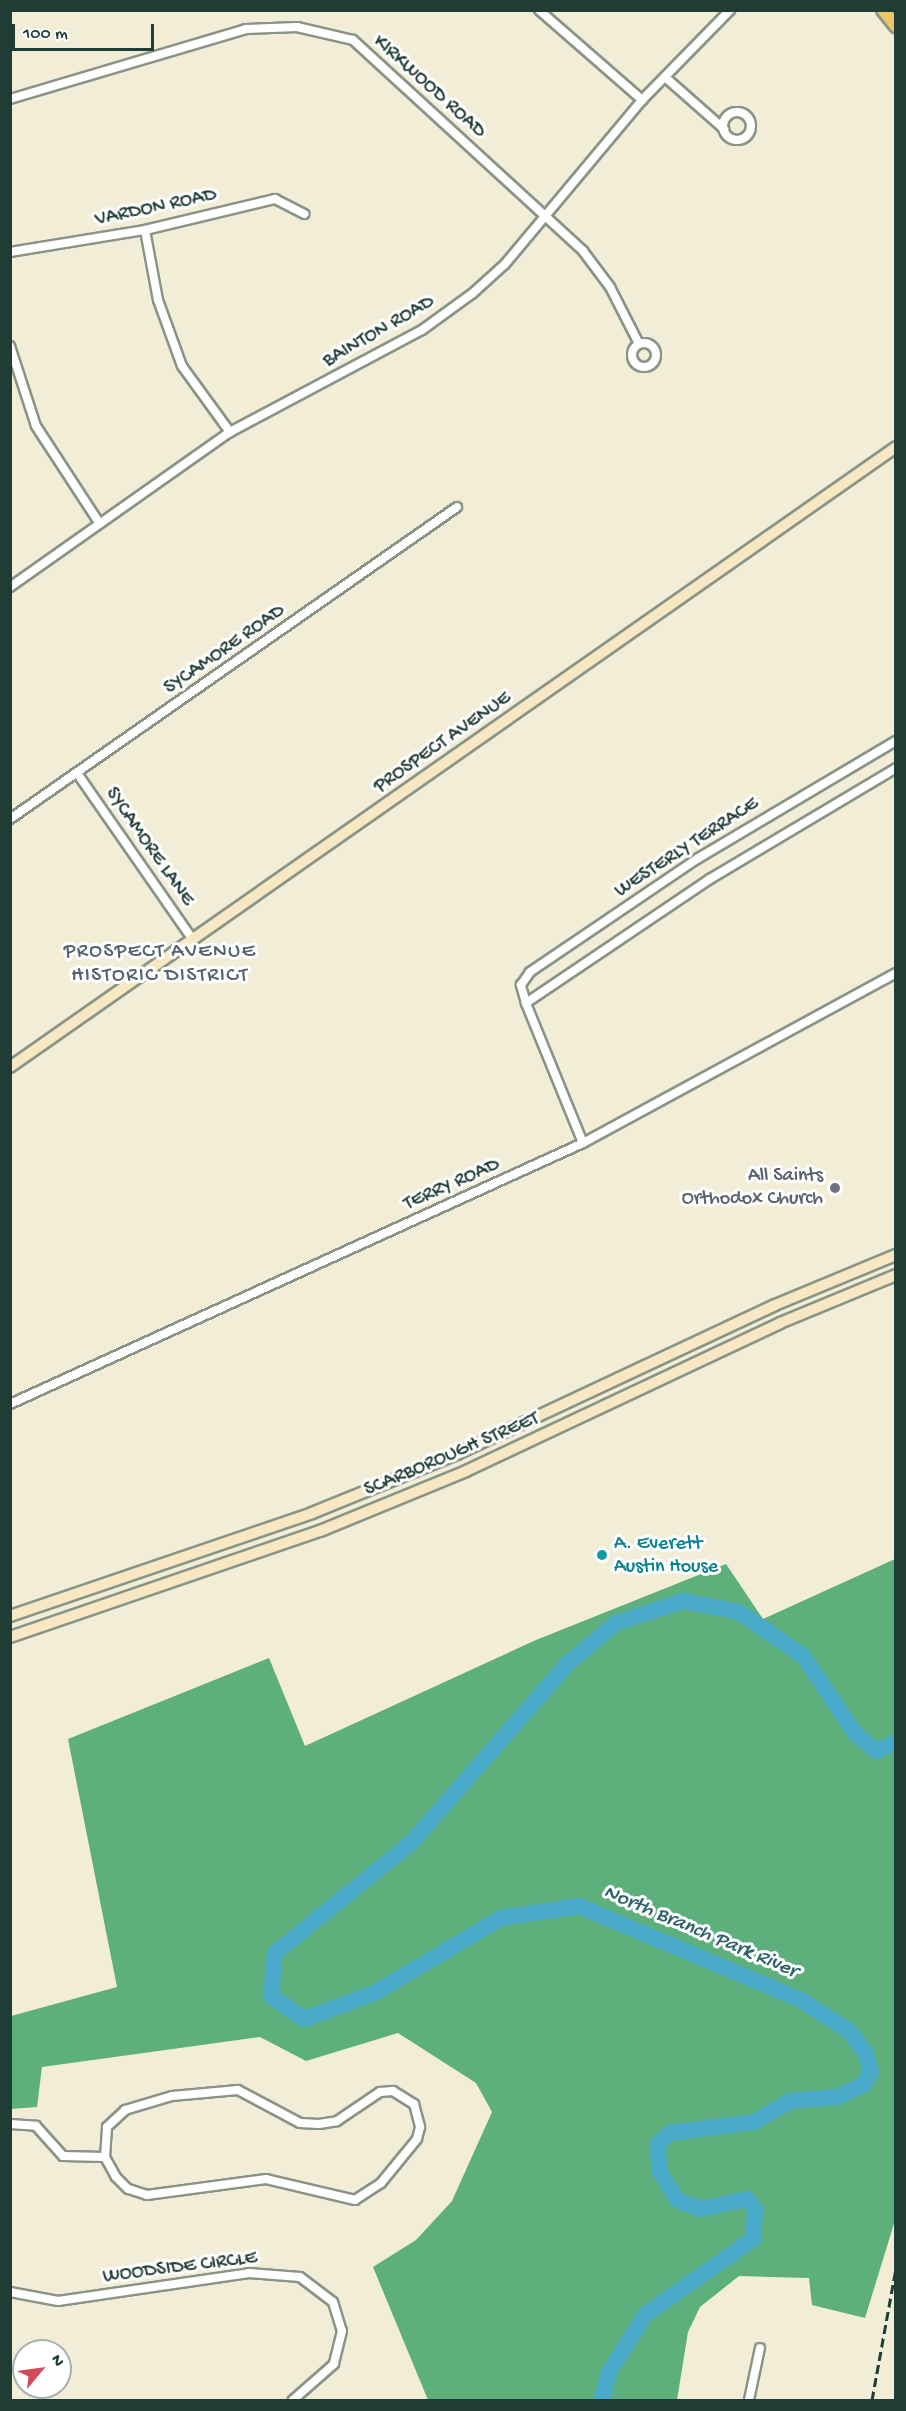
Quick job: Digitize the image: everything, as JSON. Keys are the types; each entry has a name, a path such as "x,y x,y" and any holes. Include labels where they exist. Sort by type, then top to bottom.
{"highway":[{"path":"882,10 896,26"}],"main road":[{"name":"PROSPECT AVENUE","path":"10,1067 896,447"},
{"name":"SCARBOROUGH STREET","path":"11,1615 135,1577 312,1513 457,1454 775,1305 896,1255"},
{"path":"879,1261 891,1276"},
{"name":"SCARBOROUGH STREET","path":"14,1636 140,1596 320,1531 466,1471 623,1399 780,1323 891,1276"},
{"path":"775,1305 780,1323"},
{"path":"615,1381 623,1399"},
{"path":"457,1454 466,1471"},
{"path":"312,1513 320,1531"},
{"path":"135,1577 140,1596"},
{"path":"11,1615 14,1636"}],"street":[{"path":"539,10 642,100"},
{"name":"BAINTON ROAD","path":"10,587 98,520 230,432 422,330 505,264 544,214 642,100 730,10"},
{"name":"KIRKWOOD ROAD","path":"10,99 246,29 297,27 353,40 544,214 599,268 639,344"},
{"path":"665,77 724,129"},
{"name":"VARDON ROAD","path":"10,252 144,230 275,199 304,214"},
{"path":"144,230 158,300 182,366 230,432"},
{"path":"10,346 36,426 98,520"},
{"name":"SYCAMORE ROAD","path":"10,819 457,507"},
{"name":"WESTERLY TERRACE","path":"583,1143 526,1003 521,985 530,972 697,859 896,741"},
{"name":"WESTERLY TERRACE","path":"526,1003 729,866 896,768"},
{"name":"SYCAMORE LANE","path":"77,773 193,940"},
{"name":"TERRY ROAD","path":"10,1404 583,1143 896,973"},
{"path":"238,2090 300,2122 319,2124 337,2121 381,2092 393,2091 407,2097 418,2114 417,2139 381,2183 355,2200 266,2179 147,2195 128,2189 105,2157 112,2121 141,2103 172,2096 238,2090"},
{"path":"10,2124 36,2126 63,2156 105,2157"},
{"name":"WOODSIDE CIRCLE","path":"10,2292 58,2301 249,2273 300,2277 333,2301 342,2331 334,2364 293,2400"},
{"path":"749,2400 760,2349"}],"green space":[{"path":"895,1559 896,2217 865,2318 812,2305 809,2278 739,2276 700,2307 688,2332 677,2400 428,2400 373,2267 416,2240 452,2201 492,2112 476,2083 398,2033 306,2061 260,2037 42,2067 37,2107 11,2109 11,2016 117,1987 68,1739 269,1658 305,1746 536,1640 726,1564 763,1619"}],"waterway":[{"name":"North Branch Park River","path":"602,2400 609,2372 646,2314 753,2239 755,2209 747,2199 701,2209 677,2200 659,2170 658,2144 670,2133 754,2122 790,2101 837,2097 863,2085 871,2072 866,2054 849,2031 801,2000 579,1906 501,1918 374,1993 304,2019 271,1996 275,1953 411,1843 567,1664 616,1623 683,1601 739,1612 803,1656 855,1733 876,1751 896,1742"}],"railway":[{"path":"872,2400 896,2268"}],"place":[{"name":"All Saints Orthodox Church","path":"835,1188"},
{"name":"A. Everett Austin House","path":"602,1555"}],"district":[{"name":"PROSPECT AVENUE HISTORIC DISTRICT","path":"160,965"}]}
